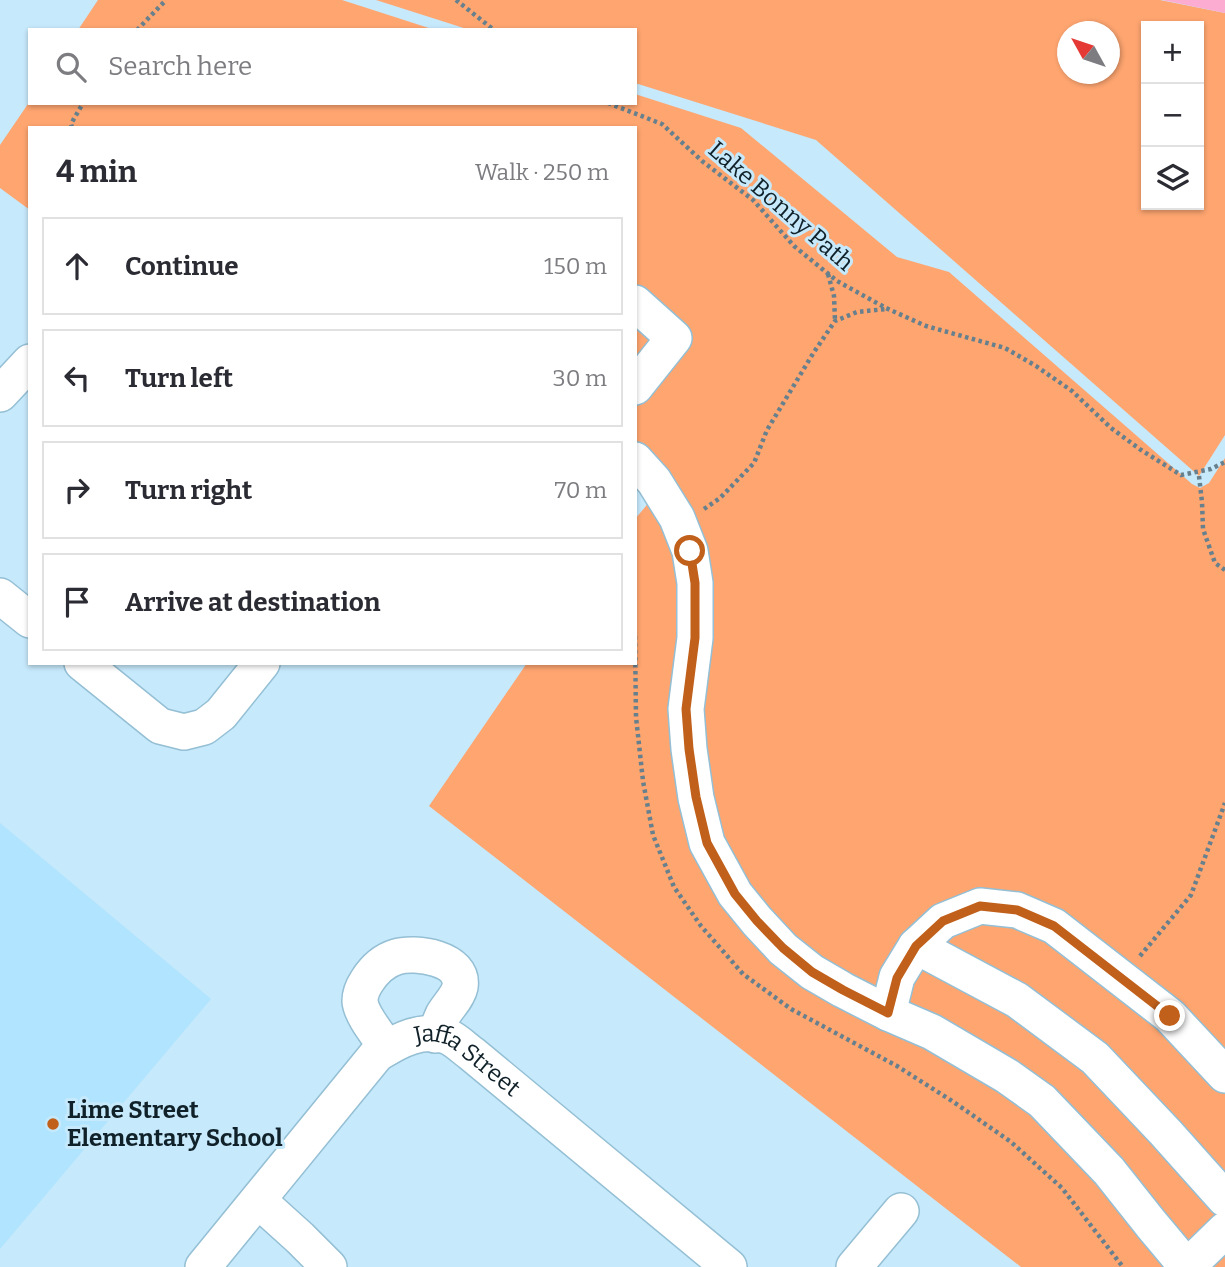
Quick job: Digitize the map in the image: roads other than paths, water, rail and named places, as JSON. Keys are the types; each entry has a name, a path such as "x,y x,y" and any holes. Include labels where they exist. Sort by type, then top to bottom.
{"street":[{"path":"637,305 674,338 637,384"},
{"path":"0,394 28,364"},
{"path":"637,462 654,481 677,518 690,551 695,583 695,638 686,709 689,749 696,797 707,843 735,894 783,948 812,972 966,1051 1042,1101 1109,1171 1187,1267 1225,1230"},
{"path":"0,596 28,619"},
{"path":"84,665 160,726 184,732 204,727 220,714 260,665"},
{"path":"888,1013 897,978 916,946 943,921 980,906 1017,910 1054,926 1170,1016 1225,1075"},
{"path":"916,946 1017,1000 1096,1058 1225,1199"},
{"path":"387,1048 360,1003 363,988 372,973 383,963 397,957 411,955 440,959 452,967 458,976 460,986 435,1035"},
{"name":"Jaffa Street","path":"203,1267 377,1054 398,1041 424,1033 450,1038 472,1054 729,1267"},
{"path":"258,1201 329,1267"},
{"path":"854,1267 901,1211"}],"place":[{"name":"Lime Street Elementary School","path":"53,1124"}]}
